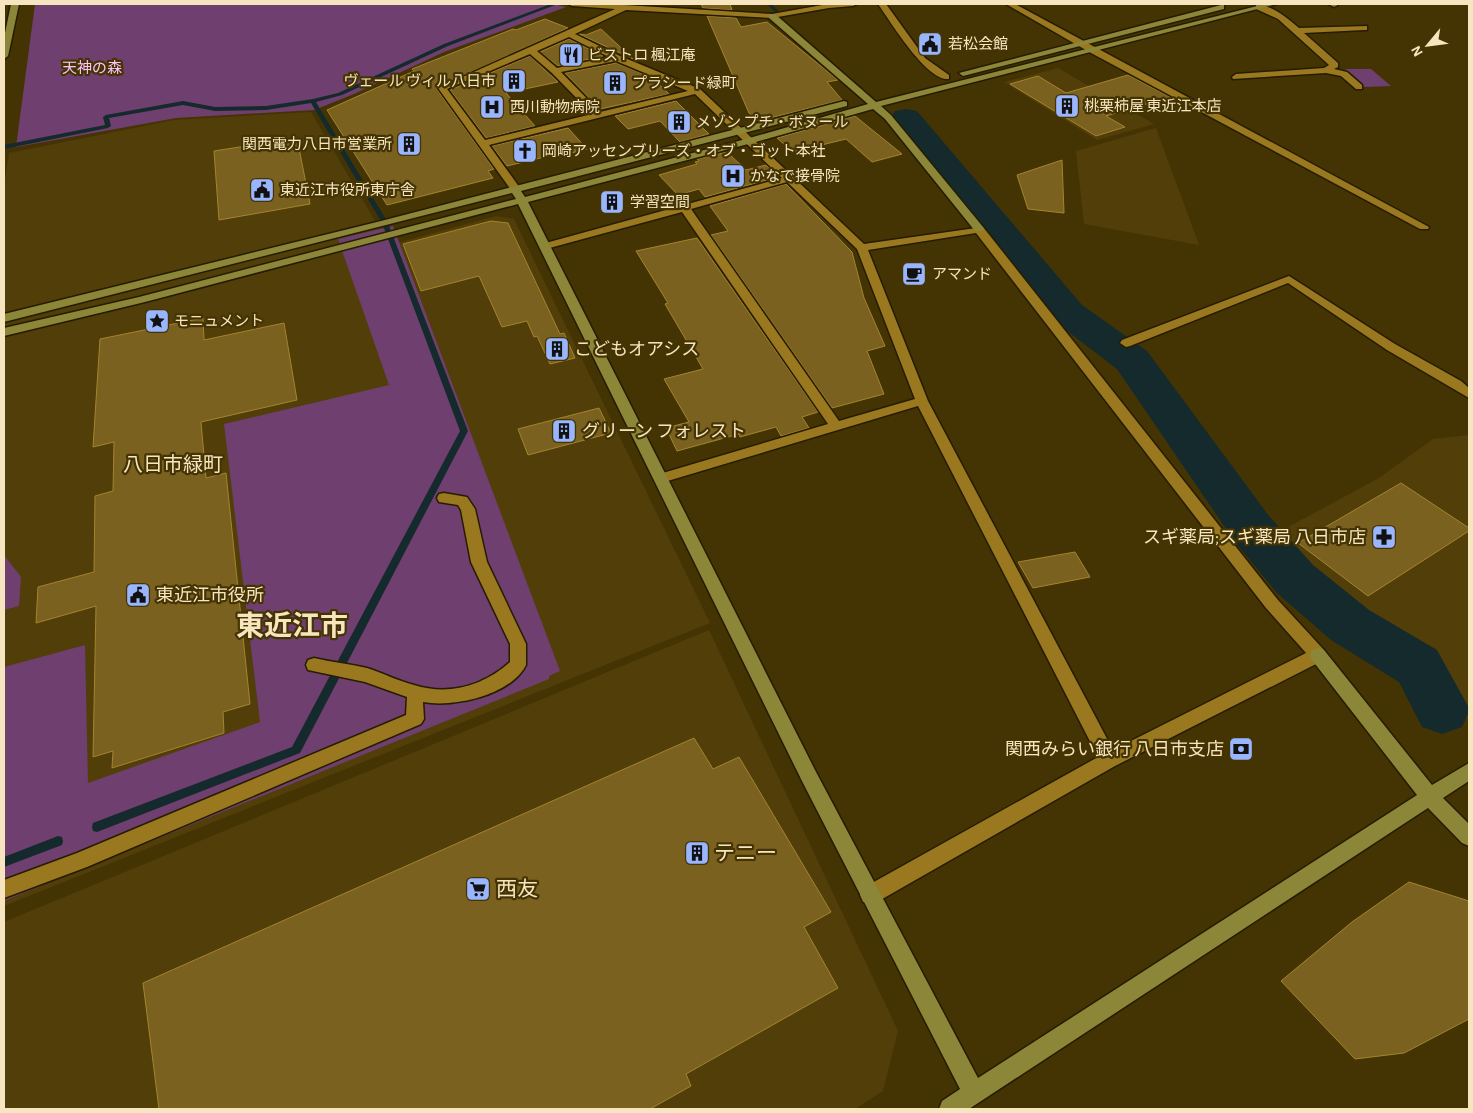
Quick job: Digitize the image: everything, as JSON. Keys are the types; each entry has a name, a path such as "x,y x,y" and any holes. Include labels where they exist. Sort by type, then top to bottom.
{"street":[{"path":"4,56 14,4"},
{"path":"572,4 772,16 829,6 853,4"},
{"path":"759,4 876,105 894,124 979,229 1272,604 1318,655 1429,796 1469,837"},
{"path":"882,4 922,60 941,78 1232,4"},
{"path":"1010,4 1094,51 1424,227"},
{"path":"4,332 141,300 749,141 876,105 1273,4"},
{"path":"625,7 569,34 442,88 522,200 741,642 974,1094"},
{"path":"1259,7 1281,17 1334,65 1326,70"},
{"path":"1296,31 1364,28"},
{"path":"569,34 616,58 697,91 862,248 922,401 1109,760"},
{"path":"531,50 555,71 598,115"},
{"path":"555,71 616,58"},
{"path":"1236,77 1326,70 1344,74 1358,87"},
{"path":"482,144 697,91"},
{"path":"4,318 884,93"},
{"path":"546,246 788,179"},
{"path":"684,207 836,426"},
{"path":"862,248 979,229"},
{"path":"1126,343 1289,280 1391,347 1456,384 1469,394"},
{"path":"661,478 922,401"},
{"path":"314,665 366,675 415,692 441,698 477,693 511,672 518,665 518,644 510,622 479,562 468,509 462,501 444,498"},
{"path":"870,895 1109,760 1318,655"},
{"path":"4,889 80,861 415,719 415,692"},
{"path":"950,1109 1469,771"}],"shaded area":[{"path":"1058,68 1154,124 1097,140 1004,82"},
{"path":"311,112 389,245 496,216 514,219 710,623 4,906 4,187 9,153 174,120"},
{"path":"1156,128 1199,245 1084,224 1076,151"},
{"path":"1469,435 1468,720 1421,655 1332,600 1277,533 1379,478 1433,439"},
{"path":"709,630 898,1031 883,1091 855,1109 4,1109 4,922"}],"green space":[{"name":"天神の森","path":"35,4 554,4 566,7 444,52 354,94 314,110 176,118 16,147"},
{"path":"1345,69 1371,69 1391,86 1364,87"},
{"path":"393,226 560,671 549,676 549,679 4,901 4,667 85,645 88,783 260,722 224,424 389,385 338,239"},
{"path":"4,555 21,577 19,606 4,610"}],"building":[{"path":"701,4 730,4 732,10 703,8"},
{"path":"707,16 736,18 741,27 767,22 838,80 827,82 842,100 758,121 749,113"},
{"name":"関西電力八日市営業所","path":"545,19 568,28 436,88 494,169 488,171 493,178 387,205 327,110 414,71 412,69 513,29 516,30"},
{"path":"601,29 633,59 579,34 586,35"},
{"name":"ビストロ 楓江庵","path":"569,39 603,56 558,66 540,52"},
{"path":"530,56 558,82 506,93 535,126 486,138 450,90"},
{"name":"プラシード緑町","path":"616,63 653,78 669,94 600,109 565,73"},
{"path":"1128,75 1170,97 1106,116 1125,127 1096,136 1010,84 1038,76 1066,93"},
{"path":"676,101 709,134 680,142 660,121 628,129 615,116"},
{"path":"855,116 902,154 872,162 846,139 793,152 777,138"},
{"path":"568,128 587,149 507,166 492,146"},
{"name":"東近江市役所東庁舎","path":"297,138 310,204 219,220 214,151"},
{"path":"727,152 746,170 766,165 778,177 705,197 699,189 678,195 659,175 697,164 695,162 699,161 697,159"},
{"path":"1062,160 1064,213 1028,209 1017,175"},
{"path":"786,184 852,252 864,298 885,346 867,351 884,394 832,408 711,235 728,231 710,206"},
{"path":"491,221 508,223 560,334 564,333 575,358 550,364 537,336 534,337 527,321 502,327 479,276 421,291 403,244"},
{"path":"697,238 818,412 802,417 809,428 781,436 776,427 740,437 739,434 677,451 666,428 689,422 664,379 703,369 665,304 668,303 636,251"},
{"name":"東近江市役所","path":"203,318 204,340 284,323 297,400 201,422 206,478 226,473 250,704 223,712 224,733 112,768 113,751 93,757 96,606 36,623 38,587 94,572 95,496 113,491 114,442 93,447 100,339"},
{"name":"グリーン フォレスト","path":"599,408 611,433 528,455 518,429"},
{"name":"スギ薬局;スギ薬局 八日市店","path":"1401,483 1469,528 1469,531 1368,596 1298,543"},
{"path":"1075,552 1090,577 1033,588 1018,562"},
{"name":"西友","path":"694,738 713,769 739,757 831,912 804,927 838,988 686,1074 691,1086 650,1109 159,1109 143,983"},
{"path":"1409,882 1469,901 1469,1019 1404,1053 1355,1059 1281,981 1352,922"}],"waterway":[{"path":"769,4 779,13"},
{"path":"313,101 340,94 446,45 553,5"},
{"path":"4,147 108,126 106,117 183,103 215,109 266,108 313,101"},
{"path":"97,827 296,750 464,431 385,223 313,101"},
{"path":"906,118 1068,313 1132,360 1252,529 1295,579 1350,625 1418,666 1442,710"},
{"path":"4,862 58,841"}],"place":[{"name":"若松会館","path":"930,44"},
{"name":"ビストロ 楓江庵","path":"571,55"},
{"name":"ヴェール ヴィル八日市","path":"514,81"},
{"name":"プラシード緑町","path":"615,83"},
{"name":"桃栗柿屋 東近江本店","path":"1067,106"},
{"name":"西川動物病院","path":"492,107"},
{"name":"メゾン プチ・ボヌール","path":"679,122"},
{"name":"関西電力八日市営業所","path":"409,144"},
{"name":"岡崎アッセンブリーズ・オブ・ゴット本社","path":"525,151"},
{"name":"かなで接骨院","path":"733,176"},
{"name":"東近江市役所東庁舎","path":"262,190"},
{"name":"学習空間","path":"612,202"},
{"name":"アマンド","path":"914,274"},
{"name":"モニュメント","path":"157,321"},
{"name":"こどもオアシス","path":"557,349"},
{"name":"グリーン フォレスト","path":"564,431"},
{"name":"スギ薬局;スギ薬局 八日市店","path":"1384,537"},
{"name":"東近江市役所","path":"138,595"},
{"name":"関西みらい銀行 八日市支店","path":"1241,749"},
{"name":"テニー","path":"697,853"},
{"name":"西友","path":"478,889"}],"district":[{"name":"八日市緑町","path":"173,464"},
{"name":"東近江市","path":"292,625"}]}
